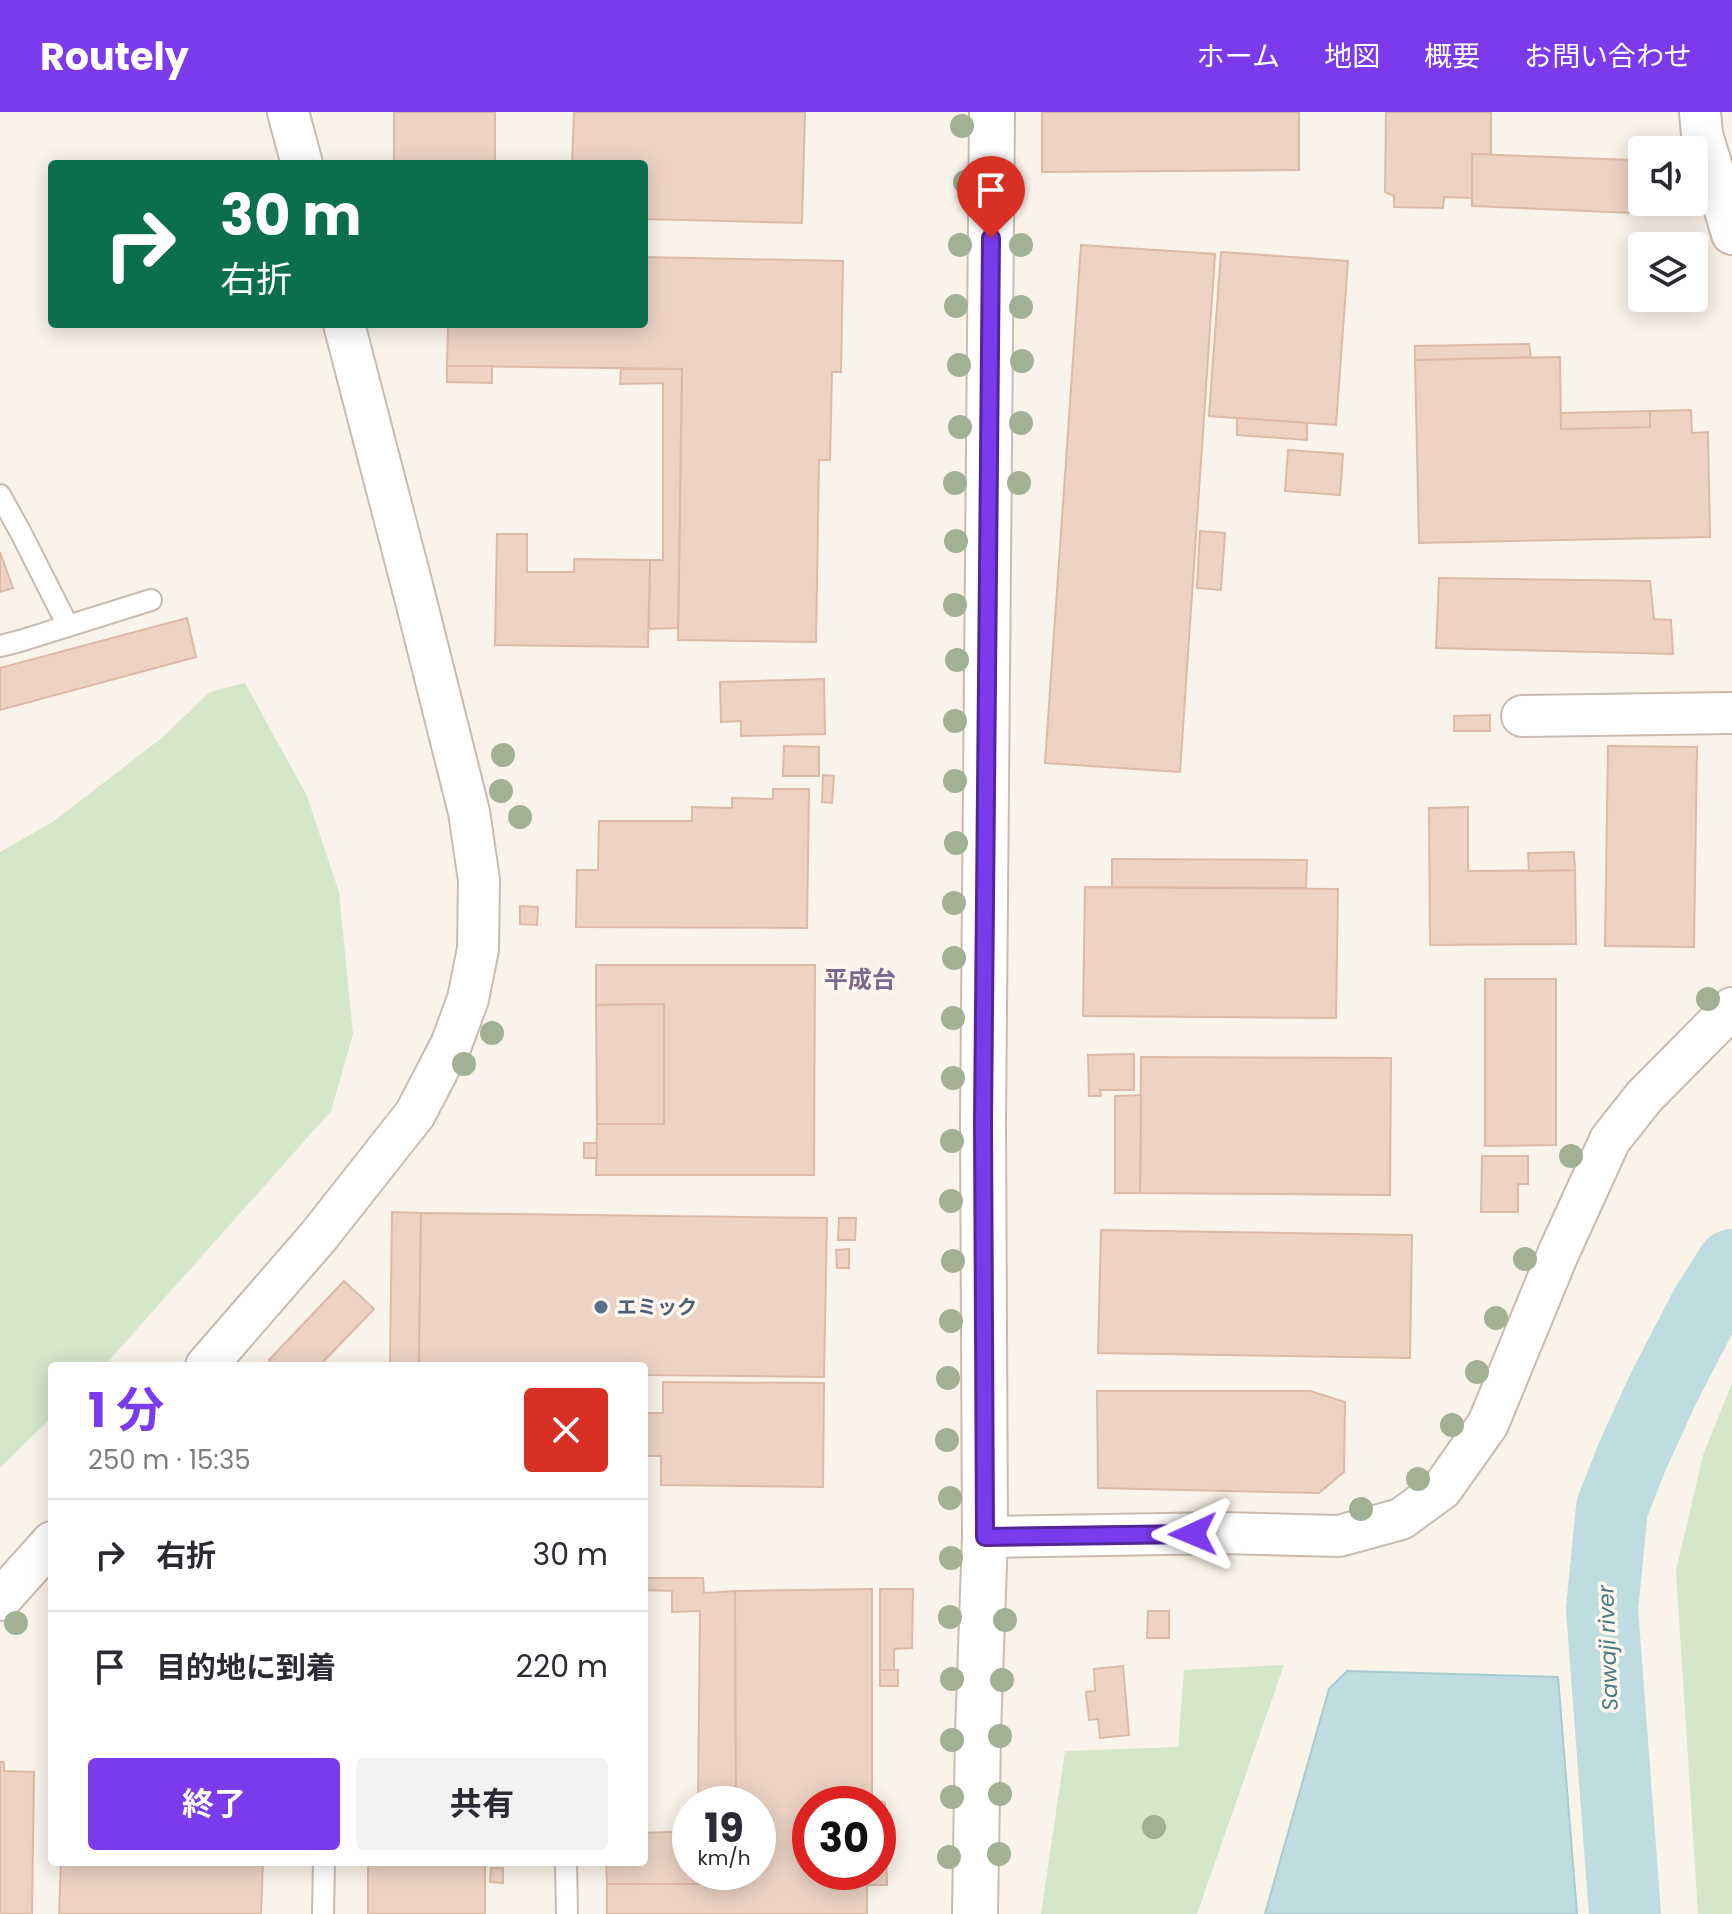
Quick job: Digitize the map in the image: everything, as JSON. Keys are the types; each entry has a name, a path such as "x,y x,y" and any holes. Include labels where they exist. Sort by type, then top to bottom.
{"street":[{"path":"288,112 301,160"},
{"path":"975,1914 985,1537 983,1106 992,112"},
{"path":"1700,112 1702,134 1732,234"},
{"path":"209,1362 312,1243 415,1114 451,1045 468,999 478,949 479,880 469,812 345,328"},
{"path":"1522,716 1732,713"},
{"path":"985,1537 1223,1533 1339,1536 1401,1519 1442,1489 1488,1424 1558,1254 1610,1140 1644,1097 1732,1008"},
{"path":"0,1600 48,1546"}],"lane":[{"path":"0,495 68,626"},
{"path":"0,646 151,600"},
{"path":"323,1914 324,1866"},
{"path":"566,1866 567,1914"}],"green space":[{"path":"245,683 307,796 339,892 353,1034 331,1111 108,1362 48,1362 48,1421 0,1468 0,852 54,821 163,737 210,692"},
{"path":"1732,1383 1732,1914 1698,1914 1676,1571 1703,1455"},
{"path":"1284,1665 1197,1914 1041,1914 1065,1751 1178,1747 1184,1670"}],"water":[{"path":"1347,1671 1558,1677 1577,1914 1265,1914 1329,1689"}],"building":[{"path":"394,112 495,112 495,160 394,160"},
{"path":"574,112 805,112 802,223 648,219 648,160 572,160"},
{"path":"1042,112 1299,112 1299,170 1042,172"},
{"path":"1386,112 1491,112 1491,154 1472,154 1473,198 1444,197 1443,208 1394,207 1394,196 1385,192"},
{"path":"1472,154 1628,160 1628,213 1472,206"},
{"path":"1081,245 1215,254 1180,772 1045,763"},
{"path":"1221,252 1348,261 1336,425 1209,416"},
{"path":"648,257 843,261 841,372 832,372 830,460 819,460 816,642 678,640 682,369 447,366 448,328 648,328"},
{"path":"1529,344 1531,357 1415,360 1415,346"},
{"path":"1560,357 1561,429 1650,427 1650,411 1691,410 1692,433 1708,432 1710,537 1419,543 1415,360"},
{"path":"447,366 492,366 492,383 447,382"},
{"path":"621,369 682,369 678,628 649,629 650,560 663,560 663,383 620,384"},
{"path":"1650,411 1650,427 1561,429 1561,413"},
{"path":"1237,418 1307,423 1307,440 1237,435"},
{"path":"1288,450 1343,454 1340,495 1285,491"},
{"path":"1200,531 1225,533 1221,590 1197,588"},
{"path":"497,534 527,534 527,572 574,572 574,559 650,560 648,647 495,645"},
{"path":"0,552 13,588 0,592"},
{"path":"1439,578 1650,581 1654,619 1671,620 1673,654 1436,648"},
{"path":"187,618 196,657 0,710 0,668"},
{"path":"824,679 825,734 741,736 741,721 721,722 720,682"},
{"path":"1490,715 1490,731 1454,731 1454,716"},
{"path":"784,746 819,747 819,776 783,776"},
{"path":"1608,746 1697,747 1694,947 1605,946"},
{"path":"823,775 834,776 832,803 822,802"},
{"path":"773,789 809,789 807,928 576,927 577,870 598,870 599,821 692,821 692,807 732,808 732,798 773,799"},
{"path":"1468,807 1468,871 1575,870 1576,944 1430,945 1429,808"},
{"path":"1574,852 1575,870 1529,871 1528,853"},
{"path":"1112,859 1307,860 1306,888 1112,887"},
{"path":"1085,887 1338,889 1336,1018 1083,1016"},
{"path":"520,906 538,907 537,925 520,924"},
{"path":"596,965 815,965 814,1175 596,1175 597,1124 664,1124 664,1004 596,1005"},
{"path":"1485,979 1556,979 1556,1145 1485,1146"},
{"path":"664,1004 664,1124 597,1124 596,1005"},
{"path":"1134,1054 1134,1090 1100,1090 1101,1096 1089,1096 1088,1055"},
{"path":"1141,1057 1391,1058 1390,1195 1140,1193"},
{"path":"1141,1095 1140,1193 1115,1193 1115,1096"},
{"path":"584,1143 597,1143 597,1158 584,1158"},
{"path":"1482,1156 1528,1156 1528,1184 1518,1184 1518,1212 1481,1212"},
{"path":"392,1212 421,1213 419,1362 390,1362"},
{"path":"421,1213 827,1218 824,1377 648,1375 648,1362 419,1362"},
{"path":"839,1218 856,1218 855,1240 838,1240"},
{"path":"1101,1230 1412,1235 1410,1358 1098,1353"},
{"path":"849,1249 849,1268 837,1268 836,1250"},
{"path":"344,1281 374,1309 323,1362 269,1360"},
{"path":"663,1382 824,1383 823,1487 661,1485 661,1456 648,1456 648,1413 663,1413"},
{"path":"1097,1391 1310,1391 1345,1402 1344,1472 1319,1493 1098,1488"},
{"path":"648,1578 703,1578 704,1593 735,1591 736,1786 698,1786 700,1611 672,1612 672,1591 648,1590"},
{"path":"872,1589 872,1786 792,1786 792,1890 867,1890 867,1914 607,1914 607,1884 672,1884 672,1890 776,1890 776,1786 736,1786 735,1591"},
{"path":"880,1589 913,1589 912,1648 894,1649 894,1670 880,1670"},
{"path":"1148,1611 1169,1611 1169,1638 1147,1638"},
{"path":"1123,1666 1129,1735 1100,1738 1098,1719 1089,1720 1086,1692 1095,1691 1094,1669"},
{"path":"880,1670 898,1670 898,1686 880,1686"},
{"path":"0,1762 4,1762 4,1771 34,1772 32,1914 0,1914"},
{"path":"672,1832 672,1884 607,1884 606,1866 648,1866 648,1833"},
{"path":"61,1866 263,1866 261,1914 59,1914"},
{"path":"368,1866 485,1866 485,1914 368,1914"},
{"path":"491,1868 503,1868 503,1883 490,1882"}],"waterway":[{"name":"Sawaji river","path":"1625,1914 1602,1609 1612,1508 1664,1387 1705,1308 1732,1265"}],"place":[{"name":"エミック","path":"601,1307"}],"district":[{"name":"平成台","path":"860,979"}],"route":[{"path":"991,238 983,1122 985,1537 1193,1534"}]}
